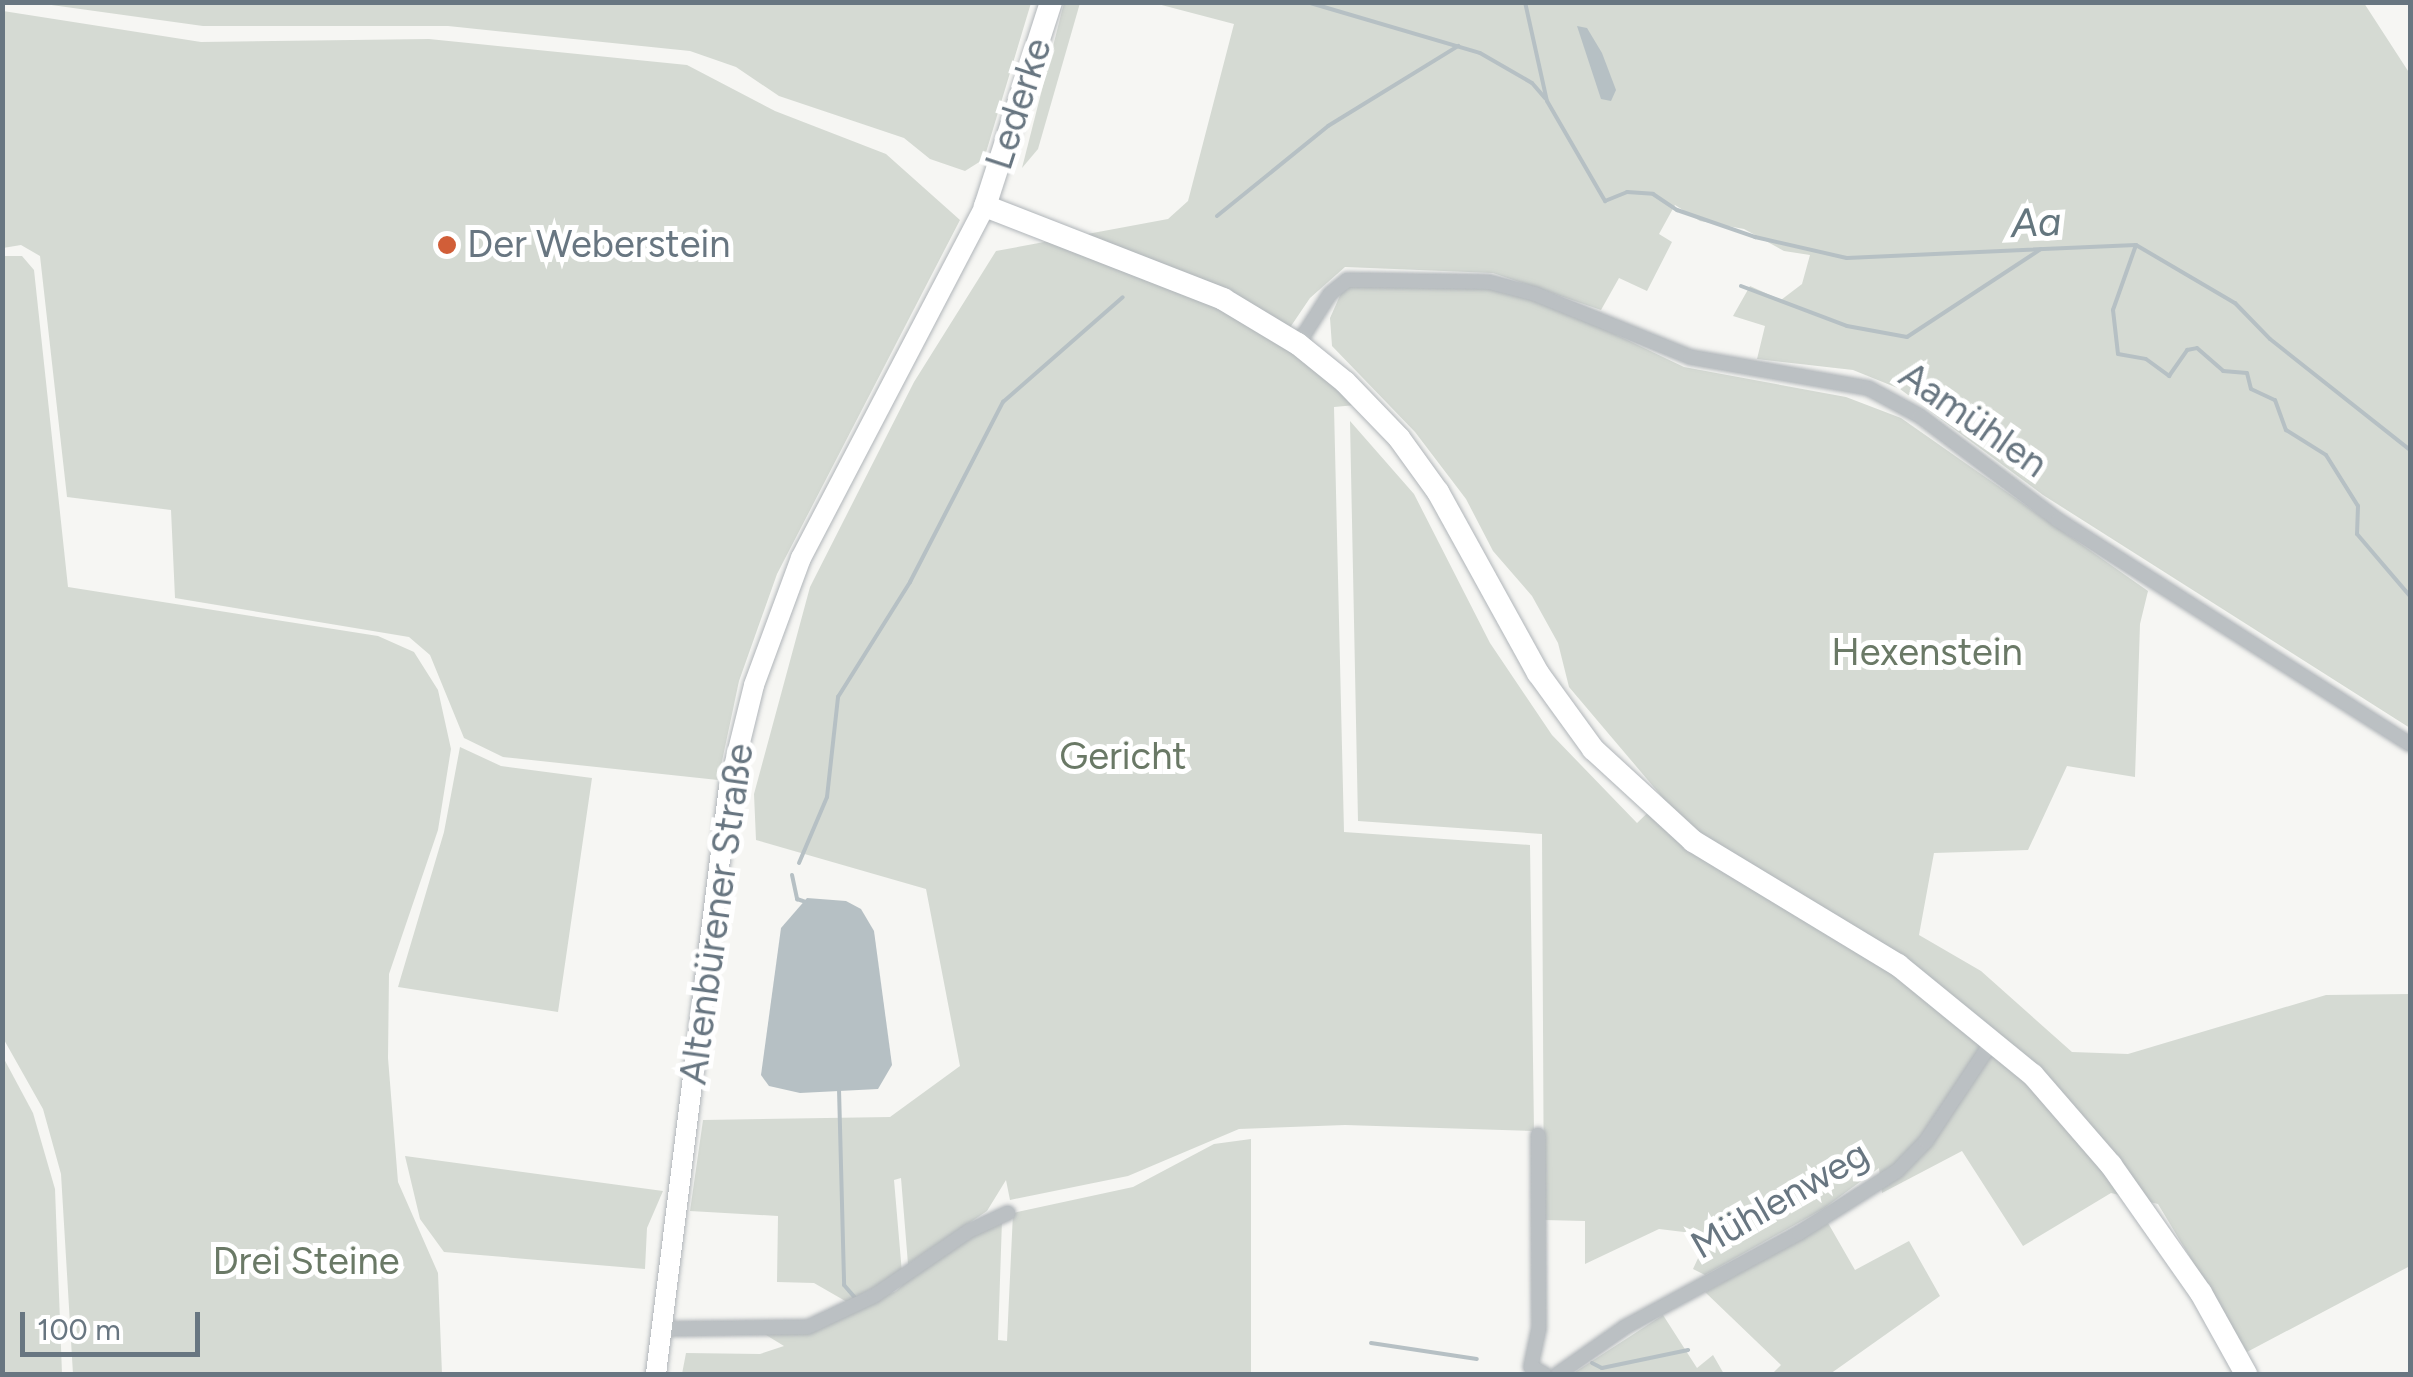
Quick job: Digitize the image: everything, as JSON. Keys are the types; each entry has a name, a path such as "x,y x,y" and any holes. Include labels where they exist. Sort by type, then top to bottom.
{"main road":[{"name":"Lederke","path":"985,206 1051,2"},
{"path":"985,206 1223,298 1298,344 1399,438 1438,492 1558,706 1631,791 1724,862 1898,965 2033,1075 2063,1107 2201,1293 2246,1374"}],"street":[{"name":"Altenbürener Straße","path":"656,1374 729,788 754,684 801,558 985,206"},
{"name":"Aamühlen","path":"1298,344 1330,294 1348,280 1438,278 1517,287 1706,361 1868,388 1908,407 2058,520 2410,744"},
{"name":"Mühlenweg","path":"1558,1374 1624,1327 1882,1182 1926,1141 1993,1040"},
{"path":"1538,1134 1538,1328 1532,1368 1544,1374"},
{"path":"662,1329 808,1327 874,1296 969,1231 1008,1213"}],"green space":[{"path":"37,3 1031,3 984,159 965,171 930,159 904,138 779,96 736,67 690,51 448,26 203,26"},
{"path":"1064,3 1080,3 1038,149 1022,168"},
{"name":"Gericht","path":"1154,3 2364,3 2410,74 2410,728 2043,495 1900,389 1853,370 1757,359 1765,326 1733,316 1750,286 1781,300 1802,284 1810,255 1784,251 1744,229 1700,221 1675,205 1659,234 1672,242 1647,291 1619,278 1601,310 1493,273 1345,267 1310,298 1285,335 1356,405 1334,407 1344,832 1530,845 1534,1131 1345,1125 1239,1129 1128,1176 1010,1200 1006,1180 987,1211 908,1264 901,1178 894,1180 902,1273 847,1302 814,1283 777,1282 778,1216 690,1211 703,1120 890,1117 960,1066 926,889 756,840 754,794 810,587 914,382 996,251 1168,219 1188,201 1234,24"},
{"path":"3,11 201,42 429,39 687,65 775,111 886,154 960,220 777,574 739,681 718,780 503,757 464,738 430,655 409,637 175,598 171,510 67,497 40,256 21,245 3,248"},
{"name":"Drei Steine","path":"3,256 22,256 34,270 68,587 378,636 414,652 438,690 451,749 438,830 389,974 388,1058 398,1182 438,1273 442,1374 73,1374 61,1174 43,1109 3,1038"},
{"name":"Hexenstein","path":"1354,284 1492,285 1541,299 1684,367 1846,397 1901,418 2148,591 2140,624 2135,777 2067,766 2028,850 1934,853 1919,935 1981,971 2072,1052 2128,1054 2326,995 2410,994 2410,1266 2247,1352 2158,1204 2111,1193 2023,1246 1962,1151 1882,1193 1879,1168 1823,1209 1705,1275 1693,1269 1700,1254 1692,1233 1659,1229 1585,1264 1585,1221 1544,1220 1542,834 1358,821 1350,421 1414,494 1490,643 1552,735 1637,823 1663,798 1569,687 1558,643 1532,596 1493,551 1466,499 1415,432 1332,346 1330,318 1342,291"},
{"path":"460,747 501,766 592,778 558,1012 398,987 444,832"},
{"path":"3,1057 33,1113 55,1189 62,1374 3,1374"},
{"path":"1251,1139 1251,1374 682,1374 686,1353 760,1354 784,1346 761,1332 806,1331 896,1291 933,1257 1002,1220 998,1340 1007,1341 1013,1213 1133,1187 1214,1144"},
{"path":"405,1156 663,1191 647,1228 645,1269 444,1252 420,1219"},
{"path":"1828,1223 1855,1270 1909,1241 1940,1296 1830,1374 1772,1374 1781,1365 1705,1292"},
{"path":"1663,1315 1697,1368 1713,1355 1724,1374 1572,1374"}],"shaded area":[{"path":"1577,26 1587,28 1602,53 1616,90 1611,101 1601,99"},
{"path":"807,898 846,901 861,909 874,931 892,1065 878,1089 800,1093 769,1086 761,1075 781,928"}],"waterway":[{"path":"1307,2 1480,53 1532,83 1545,98"},
{"name":"Aa","path":"1525,2 1547,101 1605,201 1627,192 1653,194 1677,210 1755,237 1847,258 2136,245 2113,310 2118,354 2146,359 2169,376 2187,350 2197,348 2223,371 2247,373 2251,389 2275,400 2286,430 2326,455 2358,506 2357,534 2410,596"},
{"path":"1217,216 1328,126 1458,46"},
{"path":"2136,245 2235,303 2270,339 2410,450"},
{"path":"1741,286 1847,326 1907,337 2041,249"},
{"path":"799,863 827,797 838,697 910,582 1003,402 1123,297"},
{"path":"792,875 797,899 806,902"},
{"path":"839,1089 844,1285 857,1300"},
{"path":"1371,1343 1477,1359"},
{"path":"1592,1363 1602,1368 1688,1350"}],"place":[{"name":"Der Weberstein","path":"447,245"}]}
